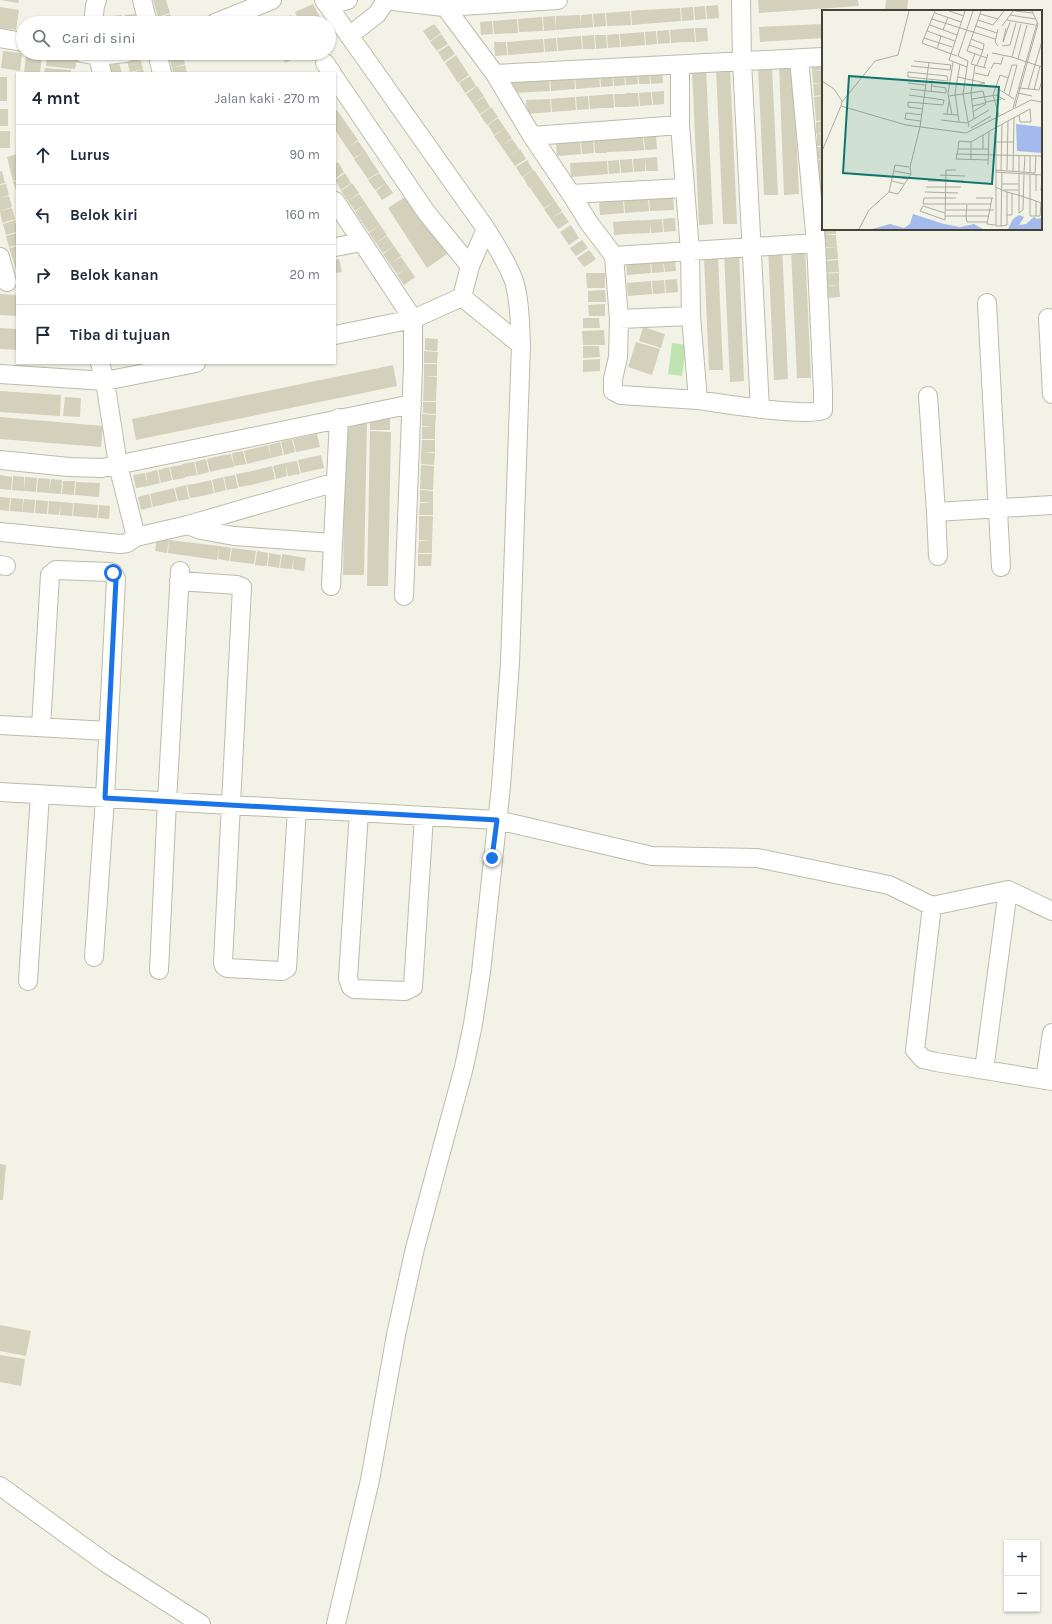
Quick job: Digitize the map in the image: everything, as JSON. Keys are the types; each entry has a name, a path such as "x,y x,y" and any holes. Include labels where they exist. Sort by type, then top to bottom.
{"street":[{"path":"94,16 97,0"},
{"path":"142,0 146,16"},
{"path":"232,16 272,0"},
{"path":"335,16 326,3 348,0"},
{"path":"349,36 377,14 385,0 442,3 558,0"},
{"path":"741,0 742,62 760,409"},
{"path":"442,3 495,74 532,136 589,223 614,256 619,319 618,357 613,380 613,391 621,395 698,400 760,409 813,413 823,410 816,243 799,59"},
{"path":"336,17 486,229 514,281 517,294 521,345 510,663 501,786 482,972 464,1068 415,1248 396,1335 370,1480 336,1624"},
{"path":"0,38 16,41"},
{"path":"495,74 822,57"},
{"path":"159,60 162,72"},
{"path":"680,65 680,125 690,251 692,316 698,400"},
{"path":"336,78 426,212 470,266"},
{"path":"532,136 680,125"},
{"path":"571,194 684,188"},
{"path":"336,203 413,320 412,404 404,596"},
{"path":"462,298 470,266 486,229"},
{"path":"336,247 362,242"},
{"path":"614,256 816,243"},
{"path":"0,257 8,283"},
{"path":"462,298 521,345"},
{"path":"336,335 413,320 462,298"},
{"path":"987,303 1001,567"},
{"path":"619,319 692,316"},
{"path":"1048,318 1052,394"},
{"path":"100,364 105,381 118,465 136,537"},
{"path":"0,374 105,381 191,364"},
{"path":"928,396 938,556"},
{"path":"0,460 69,467 102,468 412,404"},
{"path":"330,586 339,418"},
{"path":"0,532 120,544 127,543 136,537 188,525 336,482"},
{"path":"936,512 1052,505"},
{"path":"188,525 200,530 234,536 332,543"},
{"path":"41,727 50,575 56,570 113,573 116,579 105,798 94,957"},
{"path":"159,970 180,576 242,587 223,962 224,966 227,968 282,971 287,968 297,809"},
{"path":"0,725 108,731"},
{"path":"0,792 497,820 652,856 757,858 889,885 932,906 1008,890 1052,910"},
{"path":"28,981 40,794"},
{"path":"359,812 348,978 351,987 354,989 405,992 413,987 424,816"},
{"path":"984,1070 1008,890"},
{"path":"932,906 915,1050 923,1059 1049,1080 1052,1033"},
{"path":"0,1486 106,1563 201,1624"}],"green space":[{"path":"672,343 686,345 682,376 668,374"}],"building":[{"path":"0,0 19,0 18,3"},
{"path":"153,0 166,0 170,13 158,16"},
{"path":"758,0 858,0 859,6 759,13"},
{"path":"886,0 908,0 907,10 885,10"},
{"path":"313,4 319,16 297,16 295,12"},
{"path":"718,5 719,18 707,19 706,6"},
{"path":"705,6 706,19 695,20 694,7"},
{"path":"0,7 19,10 18,16 16,16 16,30 0,28"},
{"path":"693,7 694,20 682,21 681,8"},
{"path":"680,8 681,21 644,24 643,10"},
{"path":"643,10 644,24 632,25 631,11"},
{"path":"630,11 631,25 607,26 606,13"},
{"path":"605,13 606,26 594,27 593,14"},
{"path":"137,14 137,16 125,16"},
{"path":"592,14 593,27 581,28 581,15"},
{"path":"580,15 581,28 556,30 556,16"},
{"path":"555,16 556,30 544,31 543,17"},
{"path":"542,17 543,31 519,32 518,19"},
{"path":"517,19 518,33 494,34 493,21"},
{"path":"492,21 493,34 481,35 480,22"},
{"path":"434,24 441,33 430,41 423,31"},
{"path":"822,24 822,38 760,42 759,27"},
{"path":"694,28 695,42 683,42 682,29"},
{"path":"695,28 707,28 708,41 696,42"},
{"path":"682,29 683,42 671,43 670,30"},
{"path":"669,30 670,43 658,44 657,31"},
{"path":"656,31 657,44 646,45 645,32"},
{"path":"644,32 645,45 621,47 620,34"},
{"path":"441,34 448,44 437,51 430,42"},
{"path":"619,34 620,47 608,48 607,35"},
{"path":"594,35 595,49 583,49 582,36"},
{"path":"595,35 606,35 607,48 596,49"},
{"path":"581,36 582,49 570,50 569,37"},
{"path":"569,37 570,50 558,51 557,38"},
{"path":"556,38 557,51 545,52 544,39"},
{"path":"543,39 544,52 520,54 519,41"},
{"path":"519,41 520,54 508,55 507,42"},
{"path":"494,42 506,42 507,55 495,56"},
{"path":"449,45 455,54 444,62 438,52"},
{"path":"3,51 16,52 16,60 21,60 20,71 1,68"},
{"path":"456,55 469,75 458,83 445,63"},
{"path":"822,58 822,70 812,71 812,59"},
{"path":"25,60 42,60 40,72 24,72"},
{"path":"47,60 77,60 75,69 46,66"},
{"path":"141,60 143,69 130,72 127,61"},
{"path":"170,60 184,60 185,64 172,68"},
{"path":"284,60 291,60 285,63"},
{"path":"119,63 122,72 108,72 106,66"},
{"path":"793,64 799,194 784,195 779,65"},
{"path":"185,65 187,72 173,72 172,68"},
{"path":"758,66 772,66 778,195 764,195"},
{"path":"730,67 737,224 723,224 716,68"},
{"path":"45,68 71,70 71,72 44,72"},
{"path":"706,68 713,224 699,225 692,69"},
{"path":"143,69 144,72 135,72"},
{"path":"662,69 663,83 651,84 650,70"},
{"path":"649,70 650,84 639,84 638,71"},
{"path":"637,71 638,84 626,85 625,72"},
{"path":"812,71 822,71 822,83 813,83"},
{"path":"624,72 625,85 614,86 613,73"},
{"path":"612,73 613,86 601,87 600,74"},
{"path":"599,74 600,87 576,89 575,75"},
{"path":"574,75 575,89 563,90 562,76"},
{"path":"470,76 476,86 465,93 459,83"},
{"path":"562,76 563,90 551,91 550,77"},
{"path":"0,77 7,77 7,101 0,101"},
{"path":"549,77 550,91 513,93 512,80"},
{"path":"822,83 822,95 814,96 813,84"},
{"path":"477,86 484,96 473,104 466,94"},
{"path":"664,91 664,104 653,105 652,92"},
{"path":"651,92 652,105 640,106 639,93"},
{"path":"626,93 638,93 639,106 627,107"},
{"path":"613,94 614,108 602,108 601,95"},
{"path":"614,94 626,94 627,107 615,107"},
{"path":"601,95 602,108 590,109 589,96"},
{"path":"588,96 589,109 577,110 576,97"},
{"path":"822,96 822,120 816,121 814,97"},
{"path":"484,97 490,107 480,114 473,104"},
{"path":"575,97 576,110 552,112 551,99"},
{"path":"550,99 551,112 527,114 526,100"},
{"path":"491,107 498,117 487,125 480,115"},
{"path":"0,109 8,109 8,126 0,126"},
{"path":"336,110 358,140 347,148 336,132"},
{"path":"498,118 505,128 494,135 488,125"},
{"path":"822,121 822,133 816,134 816,122"},
{"path":"505,128 512,138 501,146 494,136"},
{"path":"0,131 10,131 10,148 0,148"},
{"path":"817,134 822,134 822,146 817,146"},
{"path":"656,136 657,149 645,150 644,137"},
{"path":"643,137 644,150 632,151 631,138"},
{"path":"631,138 632,151 607,152 606,139"},
{"path":"512,139 519,149 508,156 501,146"},
{"path":"606,139 607,153 595,153 594,140"},
{"path":"593,140 594,153 582,154 581,141"},
{"path":"358,141 365,151 354,158 347,148"},
{"path":"580,141 581,154 557,156 556,143"},
{"path":"817,147 822,147 822,159 818,159"},
{"path":"520,149 526,159 515,166 508,156"},
{"path":"365,151 372,162 361,169 354,159"},
{"path":"16,154 16,167 10,169 7,157"},
{"path":"657,157 658,171 646,171 645,158"},
{"path":"645,158 645,171 634,172 633,159"},
{"path":"632,159 633,172 621,173 620,160"},
{"path":"822,159 822,171 819,172 818,160"},
{"path":"527,160 533,170 522,177 516,167"},
{"path":"619,160 620,173 609,174 608,161"},
{"path":"607,161 608,174 571,177 570,163"},
{"path":"338,162 344,172 336,178 336,163"},
{"path":"372,162 379,172 368,179 361,169"},
{"path":"16,167 16,180 13,181 10,169"},
{"path":"534,170 541,180 529,188 523,177"},
{"path":"2,171 5,183 0,184 0,172"},
{"path":"819,172 822,172 822,184 820,184"},
{"path":"345,173 351,183 341,190 336,179"},
{"path":"379,173 386,183 375,190 368,180"},
{"path":"541,180 555,201 544,208 530,188"},
{"path":"16,181 16,190 13,182"},
{"path":"352,183 359,193 348,201 341,191"},
{"path":"386,183 393,193 382,200 376,191"},
{"path":"6,184 9,195 0,198 0,185"},
{"path":"820,185 822,185 822,197"},
{"path":"359,194 366,204 355,211 348,201"},
{"path":"408,195 447,254 427,268 388,208"},
{"path":"9,196 12,207 0,211 0,198"},
{"path":"673,196 674,210 650,211 649,198"},
{"path":"648,198 649,211 637,212 636,199"},
{"path":"636,199 637,212 625,213 624,200"},
{"path":"623,200 624,213 600,215 599,201"},
{"path":"555,201 562,211 551,219 544,209"},
{"path":"366,204 380,225 369,232 355,212"},
{"path":"12,208 15,219 2,223 0,211"},
{"path":"562,212 569,222 558,229 551,219"},
{"path":"675,218 676,231 664,232 663,219"},
{"path":"662,219 663,232 651,233 650,220"},
{"path":"15,220 16,232 6,235 3,224"},
{"path":"650,220 650,233 626,234 625,221"},
{"path":"625,221 626,234 614,235 613,222"},
{"path":"380,225 387,235 376,243 369,233"},
{"path":"571,225 579,238 569,245 560,232"},
{"path":"823,230 836,230 836,234 823,235"},
{"path":"16,233 16,245 9,247 6,236"},
{"path":"823,235 836,235 837,247 824,247"},
{"path":"387,236 394,246 383,253 376,243"},
{"path":"582,240 588,248 576,256 570,248"},
{"path":"782,245 788,379 774,380 768,246"},
{"path":"16,246 16,258 13,260 9,248"},
{"path":"394,246 401,256 390,264 383,254"},
{"path":"837,247 838,259 825,260 824,248"},
{"path":"805,248 811,378 797,378 791,249"},
{"path":"589,250 596,259 584,267 577,258"},
{"path":"739,252 744,381 730,382 724,253"},
{"path":"718,256 723,370 709,370 704,257"},
{"path":"401,257 408,267 397,274 390,264"},
{"path":"675,258 676,271 665,272 663,259"},
{"path":"16,259 16,270 13,260"},
{"path":"339,259 342,272 336,273 336,260"},
{"path":"663,259 664,272 652,273 651,260"},
{"path":"650,260 651,273 639,274 638,261"},
{"path":"838,260 839,272 825,273 825,261"},
{"path":"626,261 638,261 639,274 627,275"},
{"path":"408,267 415,277 404,285 397,275"},
{"path":"586,273 605,273 605,288 587,288"},
{"path":"839,273 839,285 826,285 825,274"},
{"path":"677,279 678,292 666,293 665,280"},
{"path":"664,280 665,293 653,294 652,281"},
{"path":"651,281 652,294 628,296 627,283"},
{"path":"839,285 840,297 827,298 826,286"},
{"path":"605,290 606,302 588,302 588,291"},
{"path":"0,294 16,295 16,316 0,315"},
{"path":"605,304 605,316 589,316 588,305"},
{"path":"583,318 599,318 600,328 583,328"},
{"path":"643,327 665,334 661,348 639,341"},
{"path":"0,328 16,329 16,350 0,349"},
{"path":"604,330 605,345 583,345 582,331"},
{"path":"425,338 438,339 437,351 425,350"},
{"path":"636,342 660,349 652,375 628,367"},
{"path":"583,346 599,346 600,357 583,358"},
{"path":"424,351 438,352 437,363 424,363"},
{"path":"600,359 600,371 583,372 583,360"},
{"path":"424,364 437,364 437,376 424,376"},
{"path":"393,365 397,386 136,440 132,419"},
{"path":"424,376 437,377 436,401 423,401"},
{"path":"0,391 61,395 60,416 0,412"},
{"path":"65,397 81,398 80,417 63,416"},
{"path":"423,402 436,402 436,414 423,413"},
{"path":"422,414 436,415 435,427 422,426"},
{"path":"370,416 390,417 390,430 370,430"},
{"path":"0,417 103,426 101,447 0,439"},
{"path":"346,420 367,420 364,575 343,575"},
{"path":"422,427 435,427 435,439 422,439"},
{"path":"370,431 391,432 388,586 367,586"},
{"path":"317,434 320,447 296,452 293,439"},
{"path":"292,439 295,452 284,455 281,442"},
{"path":"422,440 435,440 435,452 421,452"},
{"path":"280,442 283,455 271,458 269,445"},
{"path":"268,445 271,458 247,464 244,451"},
{"path":"243,451 246,464 234,466 232,453"},
{"path":"421,452 435,453 434,465 421,464"},
{"path":"231,454 234,467 222,469 219,456"},
{"path":"321,455 324,468 301,473 298,460"},
{"path":"219,456 222,469 210,472 207,459"},
{"path":"206,459 209,472 198,475 195,462"},
{"path":"297,461 300,474 288,476 285,463"},
{"path":"194,462 197,475 185,477 182,464"},
{"path":"285,463 287,476 276,479 273,466"},
{"path":"182,465 185,478 173,480 170,467"},
{"path":"421,465 434,466 433,490 420,489"},
{"path":"272,466 275,479 251,485 248,472"},
{"path":"169,467 172,480 161,483 158,470"},
{"path":"157,470 160,483 148,486 146,473"},
{"path":"248,472 251,485 239,487 236,474"},
{"path":"145,473 148,486 136,488 133,475"},
{"path":"0,475 12,477 11,490 0,489"},
{"path":"235,475 238,488 227,490 224,477"},
{"path":"13,476 24,477 24,491 12,490"},
{"path":"25,477 37,478 36,492 24,491"},
{"path":"223,477 226,490 215,493 212,480"},
{"path":"38,478 50,479 49,493 37,492"},
{"path":"51,479 62,480 61,494 49,493"},
{"path":"211,480 214,493 202,496 199,483"},
{"path":"63,481 75,481 74,495 62,494"},
{"path":"76,482 100,483 99,497 75,495"},
{"path":"199,483 202,496 190,498 187,485"},
{"path":"186,485 189,499 178,501 175,488"},
{"path":"174,488 177,501 165,504 162,491"},
{"path":"420,490 433,491 433,503 420,502"},
{"path":"162,491 165,504 153,507 150,494"},
{"path":"149,494 152,507 141,510 138,497"},
{"path":"0,497 10,498 9,511 0,510"},
{"path":"11,498 23,499 22,512 10,511"},
{"path":"24,499 35,500 34,513 22,512"},
{"path":"36,500 48,501 47,514 35,513"},
{"path":"49,501 61,502 59,515 48,514"},
{"path":"61,502 73,503 72,516 60,515"},
{"path":"74,503 98,505 97,518 73,516"},
{"path":"420,503 433,503 433,515 419,515"},
{"path":"99,505 110,506 109,519 98,518"},
{"path":"419,516 433,516 432,541 419,540"},
{"path":"157,538 169,540 167,553 155,551"},
{"path":"169,540 219,546 217,560 168,553"},
{"path":"419,541 432,541 432,553 418,553"},
{"path":"219,546 231,548 229,561 218,559"},
{"path":"232,548 256,551 254,564 230,561"},
{"path":"257,551 268,553 267,566 255,565"},
{"path":"269,553 281,555 279,568 268,566"},
{"path":"282,554 294,556 292,569 280,568"},
{"path":"418,554 432,554 431,566 418,566"},
{"path":"294,556 306,558 304,571 293,569"},
{"path":"0,1164 6,1165 3,1200 0,1200"},
{"path":"0,1325 31,1331 26,1356 0,1351"},
{"path":"0,1355 25,1359 21,1386 0,1382"}],"route":[{"path":"113,573 116,579 105,798 497,820 492,858"}]}
